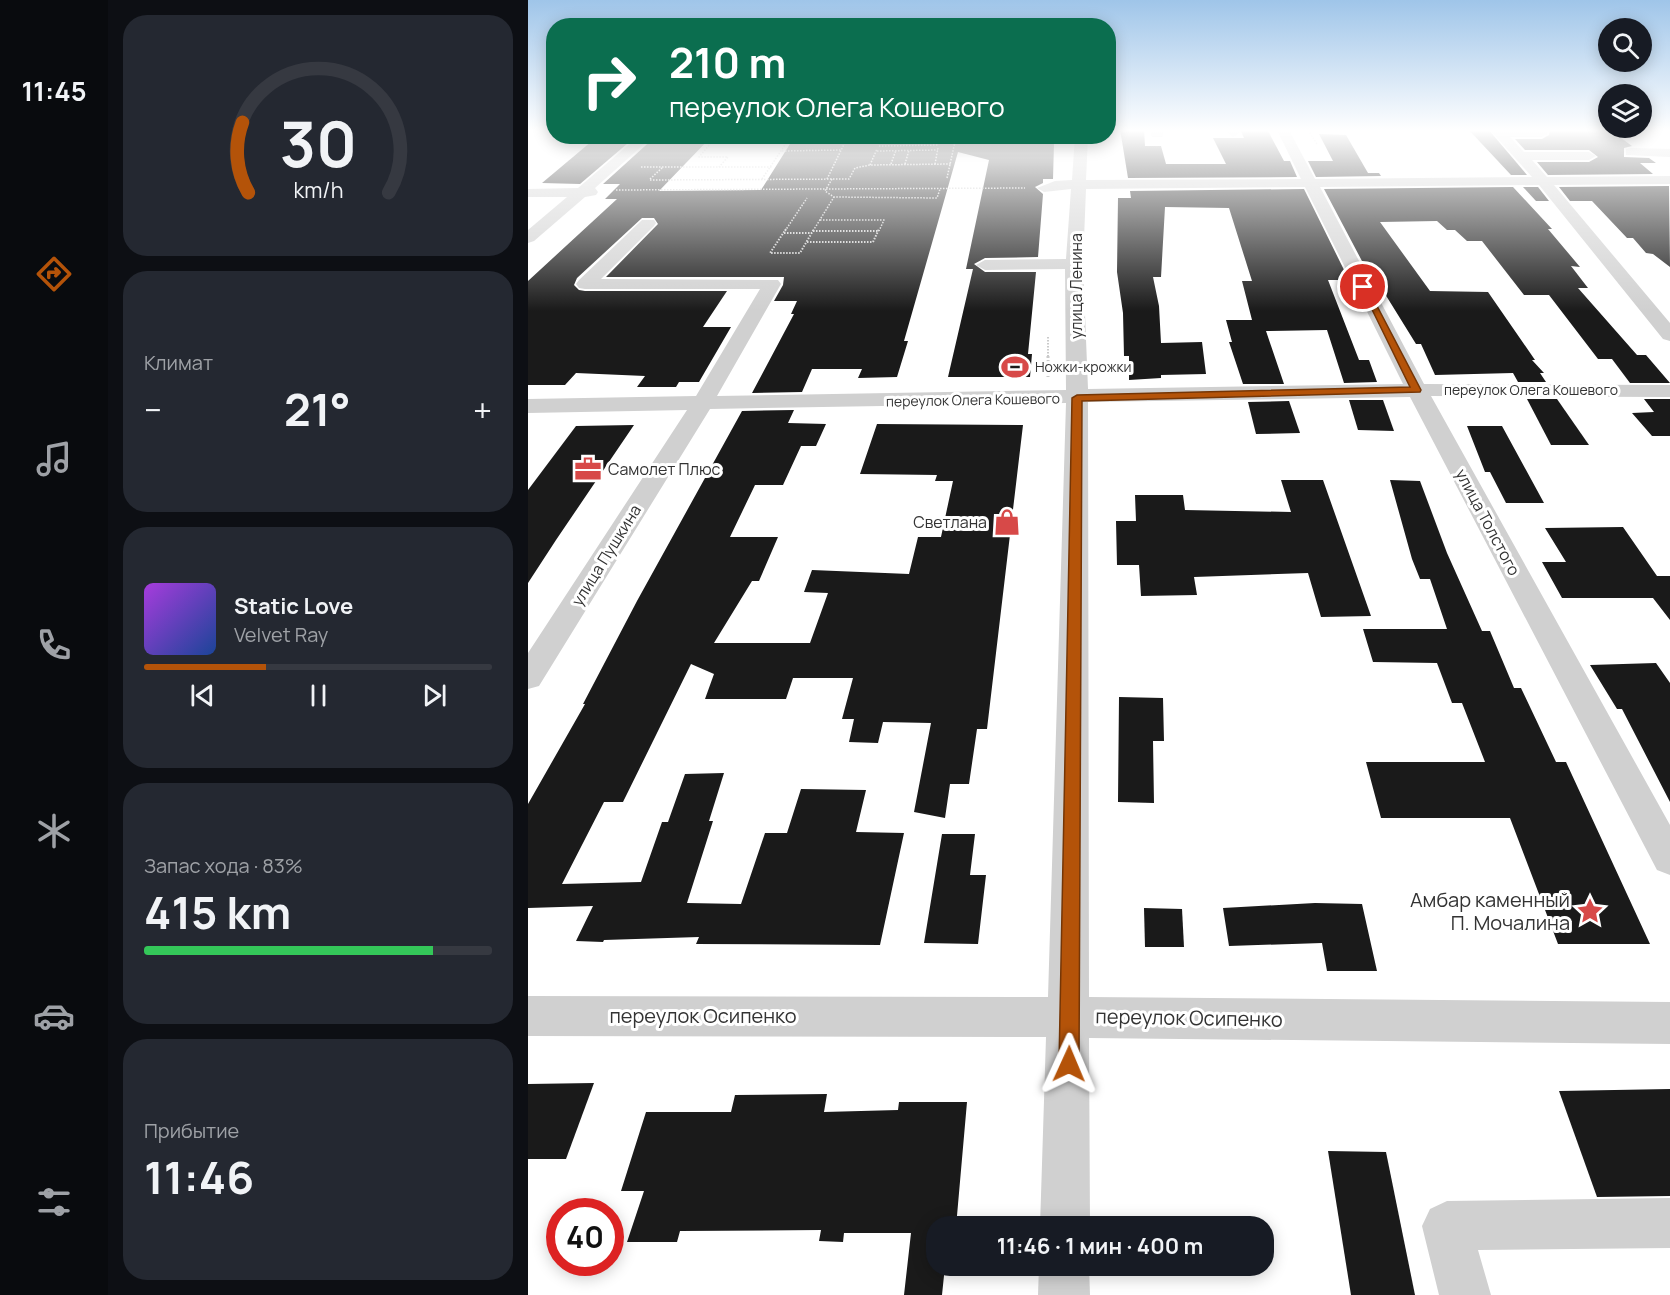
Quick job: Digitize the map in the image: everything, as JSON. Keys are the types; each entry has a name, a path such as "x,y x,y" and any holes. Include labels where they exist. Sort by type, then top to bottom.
{"street":[{"name":"улица Ленина","path":"1065,1216 1070,1017 1077,398 1074,264 1078,190"},
{"name":"улица Толстого","path":"1313,190 1417,390 1670,859"},
{"path":"1552,190 1670,335"},
{"path":"528,238 582,192"},
{"path":"528,193 609,193"},
{"name":"улица Пушкина","path":"528,678 702,404 772,284 585,284 648,223"},
{"path":"985,265 1074,264"},
{"name":"переулок Олега Кошевого","path":"528,406 1077,398 1417,390 1670,391"},
{"name":"переулок Осипенко","path":"528,1016 1070,1017 1670,1023"},
{"path":"1465,1295 1447,1226 1670,1223"},
{"path":"1064,1276 1064,1295"}],"path":[{"path":"609,193 618,190"},
{"path":"708,190 858,190"},
{"path":"825,191 834,197 937,198 940,190"},
{"path":"807,198 770,253 800,253 834,197"},
{"path":"807,242 873,242 884,220 820,220"},
{"path":"783,233 878,231"}],"building":[{"path":"614,190 947,190 904,341 908,341 897,377 858,378 862,369 812,369 802,392 752,393 794,314 791,314 797,301 774,301 783,285 784,277 606,277 658,224 654,218 642,218 577,278 574,285 579,290 585,291 727,291 703,327 731,327 699,382 679,382 676,387 637,387 645,376 576,373 565,385 528,385 528,281 617,199 605,199"},
{"path":"983,190 1039,190 1043,194 1038,257 985,258 974,264 985,272 1036,272 1028,354 1032,354 1030,377 948,377 973,269 966,269"},
{"path":"1305,190 1349,280 1328,280 1359,360 1369,360 1377,382 1344,383 1327,330 1266,331 1284,384 1243,384 1229,342 1232,342 1226,320 1252,320 1242,281 1252,281 1229,208 1165,207 1161,277 1153,277 1159,306 1161,343 1202,342 1206,374 1161,375 1161,378 1129,380 1129,356 1124,356 1123,313 1117,272 1118,198 1131,198 1130,191"},
{"path":"1325,190 1516,190 1552,229 1548,229 1580,267 1571,266 1588,288 1578,288 1637,355 1646,355 1670,383 1630,383 1612,359 1598,359 1549,295 1524,295 1482,241 1467,241 1455,230 1447,230 1437,221 1380,222 1430,291 1488,292 1535,360 1532,360 1544,373 1540,373 1546,382 1518,382 1513,373 1435,375 1421,344 1416,344 1377,281 1372,280"},
{"path":"1526,190 1541,190 1549,201 1536,201"},
{"path":"1562,190 1669,190 1670,267 1653,254 1646,253 1633,238 1627,238 1592,201 1570,201"},
{"path":"1527,399 1557,399 1589,445 1551,445"},
{"path":"1644,399 1670,399 1670,436 1652,436 1632,413 1654,412"},
{"path":"1349,400 1383,400 1394,431 1358,430"},
{"path":"1289,401 1300,433 1256,434 1248,402"},
{"path":"794,410 788,423 826,424 816,446 801,446 783,485 755,485 730,537 778,537 759,581 752,581 714,643 810,643 828,593 804,592 812,570 909,574 918,537 941,537 953,481 935,481 937,475 860,474 877,424 1023,425 987,729 977,729 969,784 950,784 945,818 914,812 931,723 883,722 878,743 849,742 854,719 842,719 853,678 793,678 786,699 705,699 714,674 691,664 623,802 604,802 562,884 641,882 662,822 668,822 685,774 724,773 709,821 713,821 687,903 741,904 765,833 787,833 801,789 866,790 856,832 904,833 880,945 696,944 699,937 604,940 603,942 576,941 593,906 528,908 528,804 585,704 583,704 637,601 742,411"},
{"path":"634,425 528,583 528,490 576,426"},
{"path":"1467,426 1502,426 1544,503 1506,503 1490,472 1485,472"},
{"path":"1281,480 1323,480 1371,616 1321,617 1308,573 1194,577 1197,595 1141,596 1139,565 1117,565 1116,521 1136,521 1135,495 1183,495 1185,510 1291,512"},
{"path":"1390,480 1420,481 1447,553 1482,631 1490,631 1514,688 1521,688 1556,762 1566,762 1650,944 1558,944 1510,818 1381,818 1366,762 1485,762 1462,703 1452,703 1437,663 1373,662 1363,629 1447,629 1430,579 1420,579 1412,559"},
{"path":"1623,527 1657,576 1670,576 1670,620 1653,598 1562,598 1542,562 1566,562 1545,528"},
{"path":"1656,663 1670,683 1670,802 1622,709 1617,709 1590,665"},
{"path":"1119,697 1163,698 1164,741 1153,741 1154,803 1118,802"},
{"path":"942,834 975,834 970,875 986,875 978,944 924,943"},
{"path":"1315,903 1362,904 1377,971 1327,971 1322,943 1229,946 1223,908"},
{"path":"1144,908 1182,909 1184,947 1145,947"},
{"path":"594,1083 566,1159 528,1159 528,1084"},
{"path":"1670,1089 1670,1196 1597,1197 1559,1091"},
{"path":"827,1094 824,1112 898,1110 899,1102 967,1102 957,1216 926,1216 926,1276 944,1276 942,1295 904,1295 911,1233 844,1233 843,1242 819,1241 821,1230 680,1231 677,1242 627,1242 644,1191 621,1191 646,1112 731,1112 735,1095"},
{"path":"1328,1151 1386,1152 1415,1295 1351,1295"}],"place":[{"name":"Ножки-крожки","path":"1015,367"},
{"name":"Самолет Плюс","path":"588,469"},
{"name":"Светлана","path":"1007,522"},
{"name":"Амбар каменный П. Мочалина","path":"1590,911"}],"route":[{"path":"1069,1064 1077,398 1417,390 1363,287"}]}
